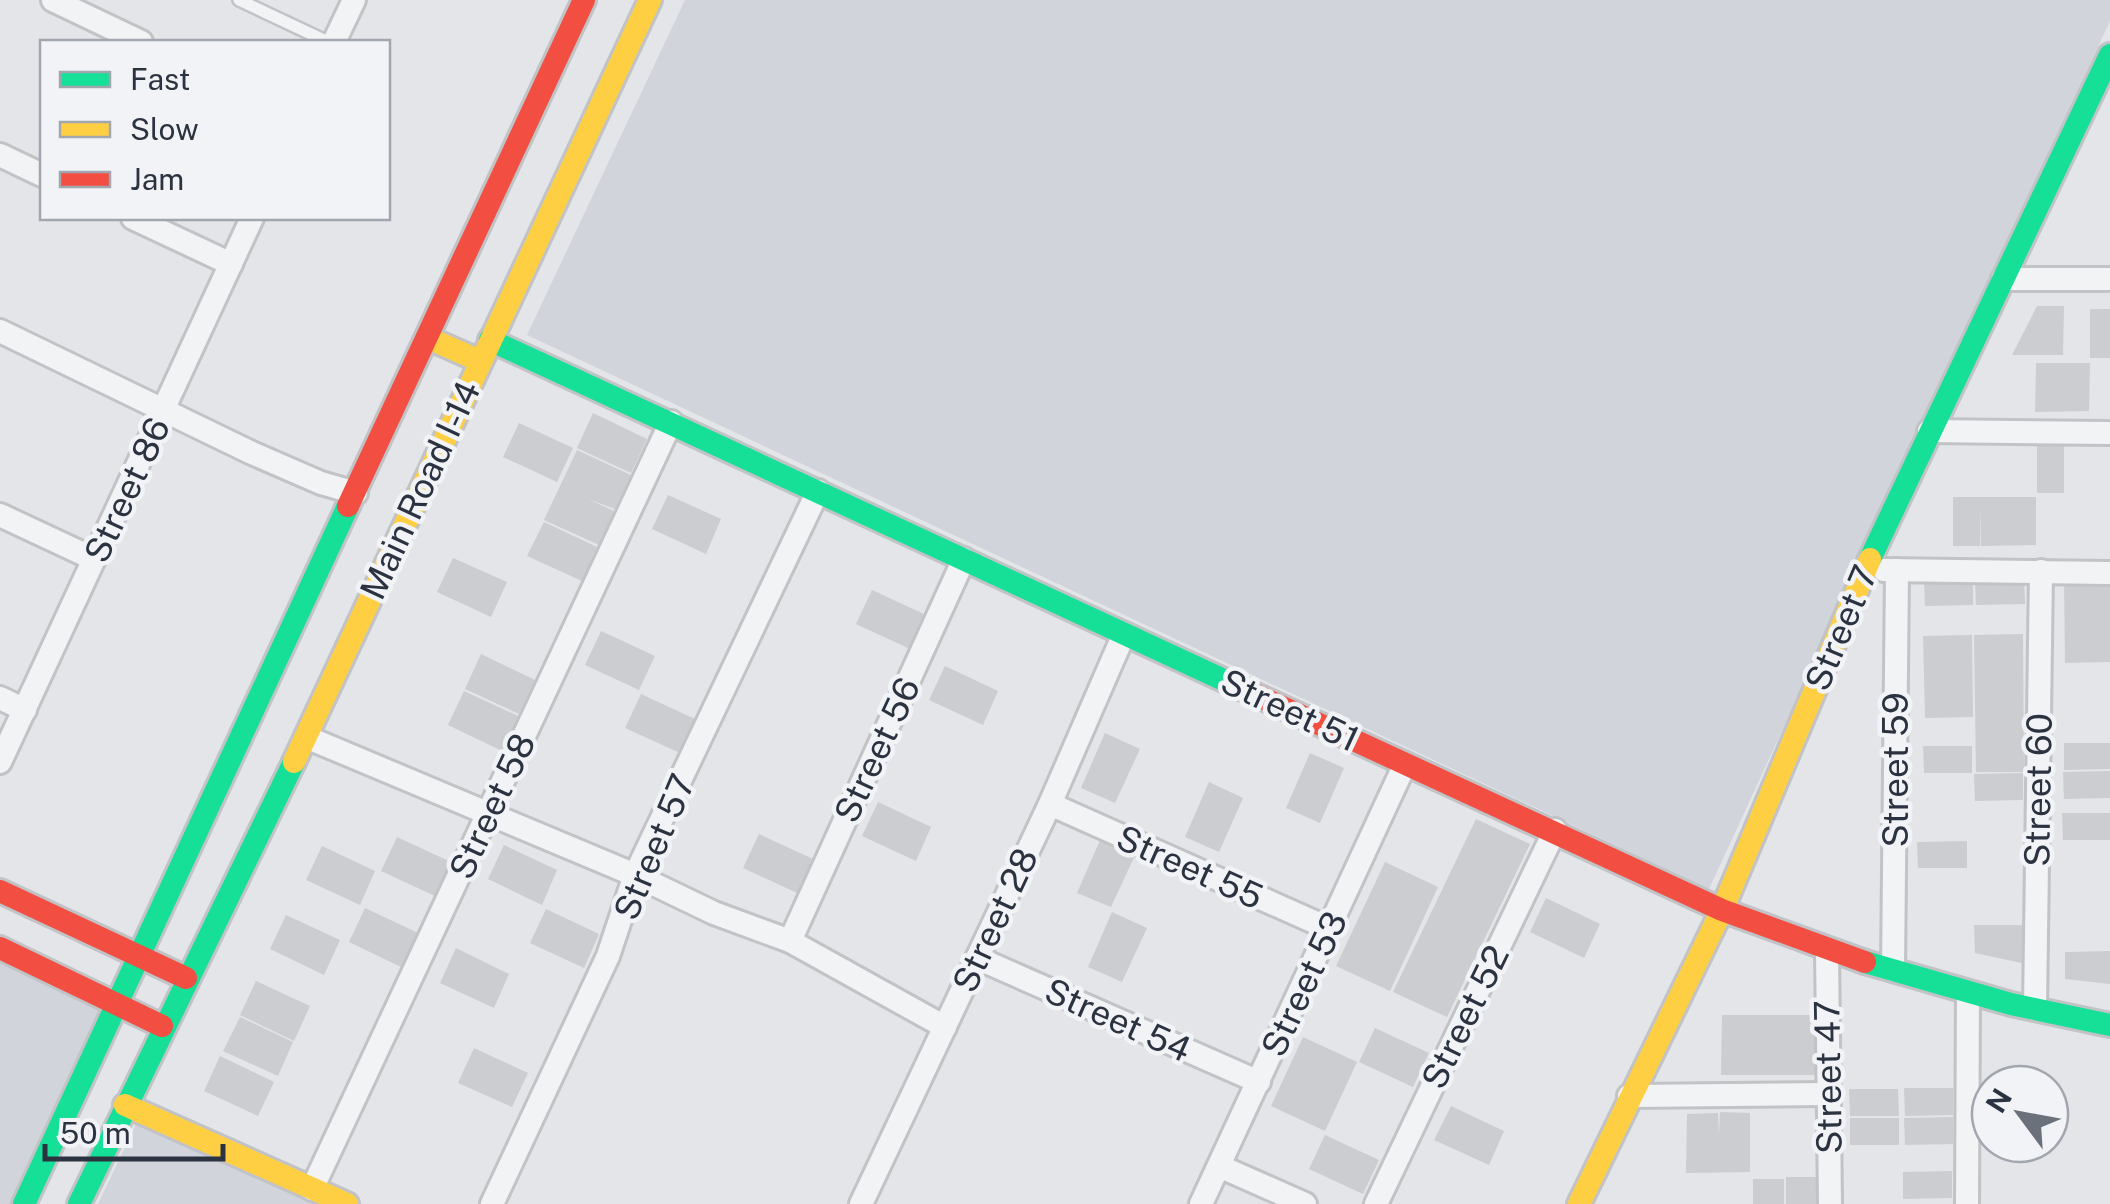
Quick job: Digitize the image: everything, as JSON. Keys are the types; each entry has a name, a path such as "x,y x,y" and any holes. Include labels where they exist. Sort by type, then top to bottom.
{"street":[{"path":"54,0 138,40"},
{"path":"332,40 354,0"},
{"name":"Main Road I-14","path":"24,1204 584,0"},
{"name":"Main Road I-14","path":"79,1204 162,1026 306,737 650,0"},
{"name":"Street 7","path":"1579,1204 1722,910 1865,569 2110,54"},
{"path":"2085,106 2110,107"},
{"path":"0,154 40,174"},
{"path":"136,220 230,264"},
{"name":"Street 86","path":"0,762 251,220"},
{"path":"2003,279 2110,279"},
{"path":"0,331 286,468 356,493"},
{"name":"Street 51","path":"428,338 485,350 671,422 1722,910 1826,950 1968,992 2110,1025"},
{"name":"Street 58","path":"312,1189 671,422"},
{"path":"1929,431 2110,433"},
{"name":"Street 57","path":"492,1204 608,956 635,875 818,492"},
{"path":"0,514 94,559"},
{"name":"Street 56","path":"790,941 964,559"},
{"path":"1865,569 2110,573"},
{"name":"Street 59","path":"1894,970 1896,570"},
{"name":"Street 60","path":"2035,1009 2042,572"},
{"name":"Street 28","path":"861,1204 1050,804 1124,634"},
{"path":"0,698 24,710"},
{"path":"306,737 635,875 714,913 790,941 945,1027"},
{"name":"Street 53","path":"1201,1204 1405,764"},
{"name":"Street 55","path":"1050,804 1330,929"},
{"name":"Street 52","path":"1376,1204 1555,830"},
{"path":"0,891 186,978"},
{"path":"0,948 162,1026"},
{"name":"Street 47","path":"1826,950 1830,1204"},
{"name":"Street 54","path":"977,958 1259,1082"},
{"path":"1967,1204 1968,992"},
{"path":"1629,1096 1828,1094"},
{"path":"125,1105 347,1204"},
{"path":"1219,1166 1305,1204"}],"lane":[{"path":"239,0 327,40"}],"shaded area":[{"path":"685,0 2110,0 2110,21 1709,889 527,335"},
{"path":"0,961 104,1011 14,1204 0,1204"},
{"path":"136,1124 316,1204 98,1204"}],"building":[{"path":"2037,306 2064,306 2063,355 2012,355"},
{"path":"2090,309 2110,309 2110,358 2090,358"},
{"path":"2036,363 2090,363 2089,411 2035,412"},
{"path":"593,413 647,439 631,473 577,448"},
{"path":"519,423 573,448 557,482 503,457"},
{"path":"2037,444 2064,445 2064,493 2037,493"},
{"path":"577,450 631,475 615,509 588,499 614,511 599,545 544,520"},
{"path":"668,495 721,519 706,554 652,529"},
{"path":"1953,497 2036,497 2036,545 1981,546 1980,505 1980,546 1953,546"},
{"path":"544,522 597,547 582,581 527,556"},
{"path":"453,558 507,582 491,617 437,592"},
{"path":"2024,577 2025,604 1976,605 1975,578"},
{"path":"1973,578 1973,605 1925,606 1924,579"},
{"path":"2064,579 2110,579 2110,662 2065,663"},
{"path":"872,590 926,615 910,649 856,624"},
{"path":"601,631 655,656 639,690 585,665"},
{"path":"2023,634 2024,772 1976,772 1974,635"},
{"path":"1972,635 1973,717 1925,718 1923,636"},
{"path":"481,654 535,680 519,714 465,689"},
{"path":"945,666 998,691 983,725 929,700"},
{"path":"464,691 518,716 502,751 448,725"},
{"path":"641,694 695,719 680,753 625,728"},
{"path":"1105,733 1140,749 1115,803 1081,788"},
{"path":"2064,743 2110,743 2110,769 2064,770"},
{"path":"1923,746 1972,746 1972,773 1924,773"},
{"path":"1310,753 1344,768 1320,823 1286,808"},
{"path":"2110,771 2110,798 2064,799 2063,772"},
{"path":"2023,773 2023,800 1975,801 1974,774"},
{"path":"1209,782 1243,798 1219,852 1185,837"},
{"path":"878,802 931,827 916,861 862,836"},
{"path":"2062,813 2110,813 2110,840 2063,840"},
{"path":"1476,819 1530,844 1447,1017 1393,992"},
{"path":"759,834 813,859 797,893 743,868"},
{"path":"397,837 451,862 435,896 381,871"},
{"path":"1101,838 1136,853 1111,907 1077,893"},
{"path":"1967,841 1967,868 1918,868 1917,842"},
{"path":"504,845 557,870 542,905 488,879"},
{"path":"322,846 375,871 360,905 306,880"},
{"path":"1385,862 1438,887 1390,991 1336,966"},
{"path":"1546,898 1600,924 1584,958 1530,932"},
{"path":"365,908 418,933 403,968 349,942"},
{"path":"546,909 599,934 584,968 530,943"},
{"path":"1112,912 1147,928 1122,982 1088,967"},
{"path":"286,915 340,940 324,975 270,949"},
{"path":"1974,925 2023,925 2026,964 1975,953"},
{"path":"456,948 509,974 494,1008 440,983"},
{"path":"2110,951 2110,984 2065,979 2065,952"},
{"path":"256,981 310,1006 294,1041 240,1015"},
{"path":"1722,1015 1817,1015 1816,1075 1721,1075"},
{"path":"240,1017 293,1042 278,1076 223,1051"},
{"path":"1375,1028 1429,1053 1413,1087 1359,1062"},
{"path":"1303,1037 1357,1062 1325,1131 1271,1106"},
{"path":"474,1048 528,1073 512,1107 458,1083"},
{"path":"220,1056 274,1082 258,1116 204,1091"},
{"path":"1904,1088 1953,1088 1953,1115 1905,1116"},
{"path":"1849,1089 1898,1089 1899,1116 1850,1116"},
{"path":"1451,1106 1504,1131 1489,1165 1434,1140"},
{"path":"1720,1112 1750,1113 1750,1172 1686,1173 1687,1114 1718,1113 1719,1136"},
{"path":"1953,1117 1953,1144 1905,1145 1904,1118"},
{"path":"1850,1118 1899,1118 1899,1145 1850,1145"},
{"path":"1325,1135 1379,1160 1363,1194 1309,1169"},
{"path":"1952,1171 1952,1198 1903,1199 1903,1172"},
{"path":"1786,1177 1817,1177 1817,1204 1786,1204"},
{"path":"1753,1179 1784,1179 1784,1204 1753,1204"}],"traffic: fast":[{"path":"1870,559 2110,55"},
{"path":"490,340 1241,688"},
{"path":"24,1204 348,506"},
{"path":"79,1204 294,762"},
{"path":"1865,962 2011,1004 2110,1025"}],"traffic: slow":[{"path":"294,762 650,0"},
{"path":"428,338 480,361"},
{"path":"1579,1204 1722,910 1870,559"},
{"path":"125,1105 347,1204"}],"traffic: jam":[{"path":"348,506 584,0"},
{"path":"1241,688 1722,910 1865,962"},
{"path":"0,891 186,978"},
{"path":"0,948 162,1026"}]}
